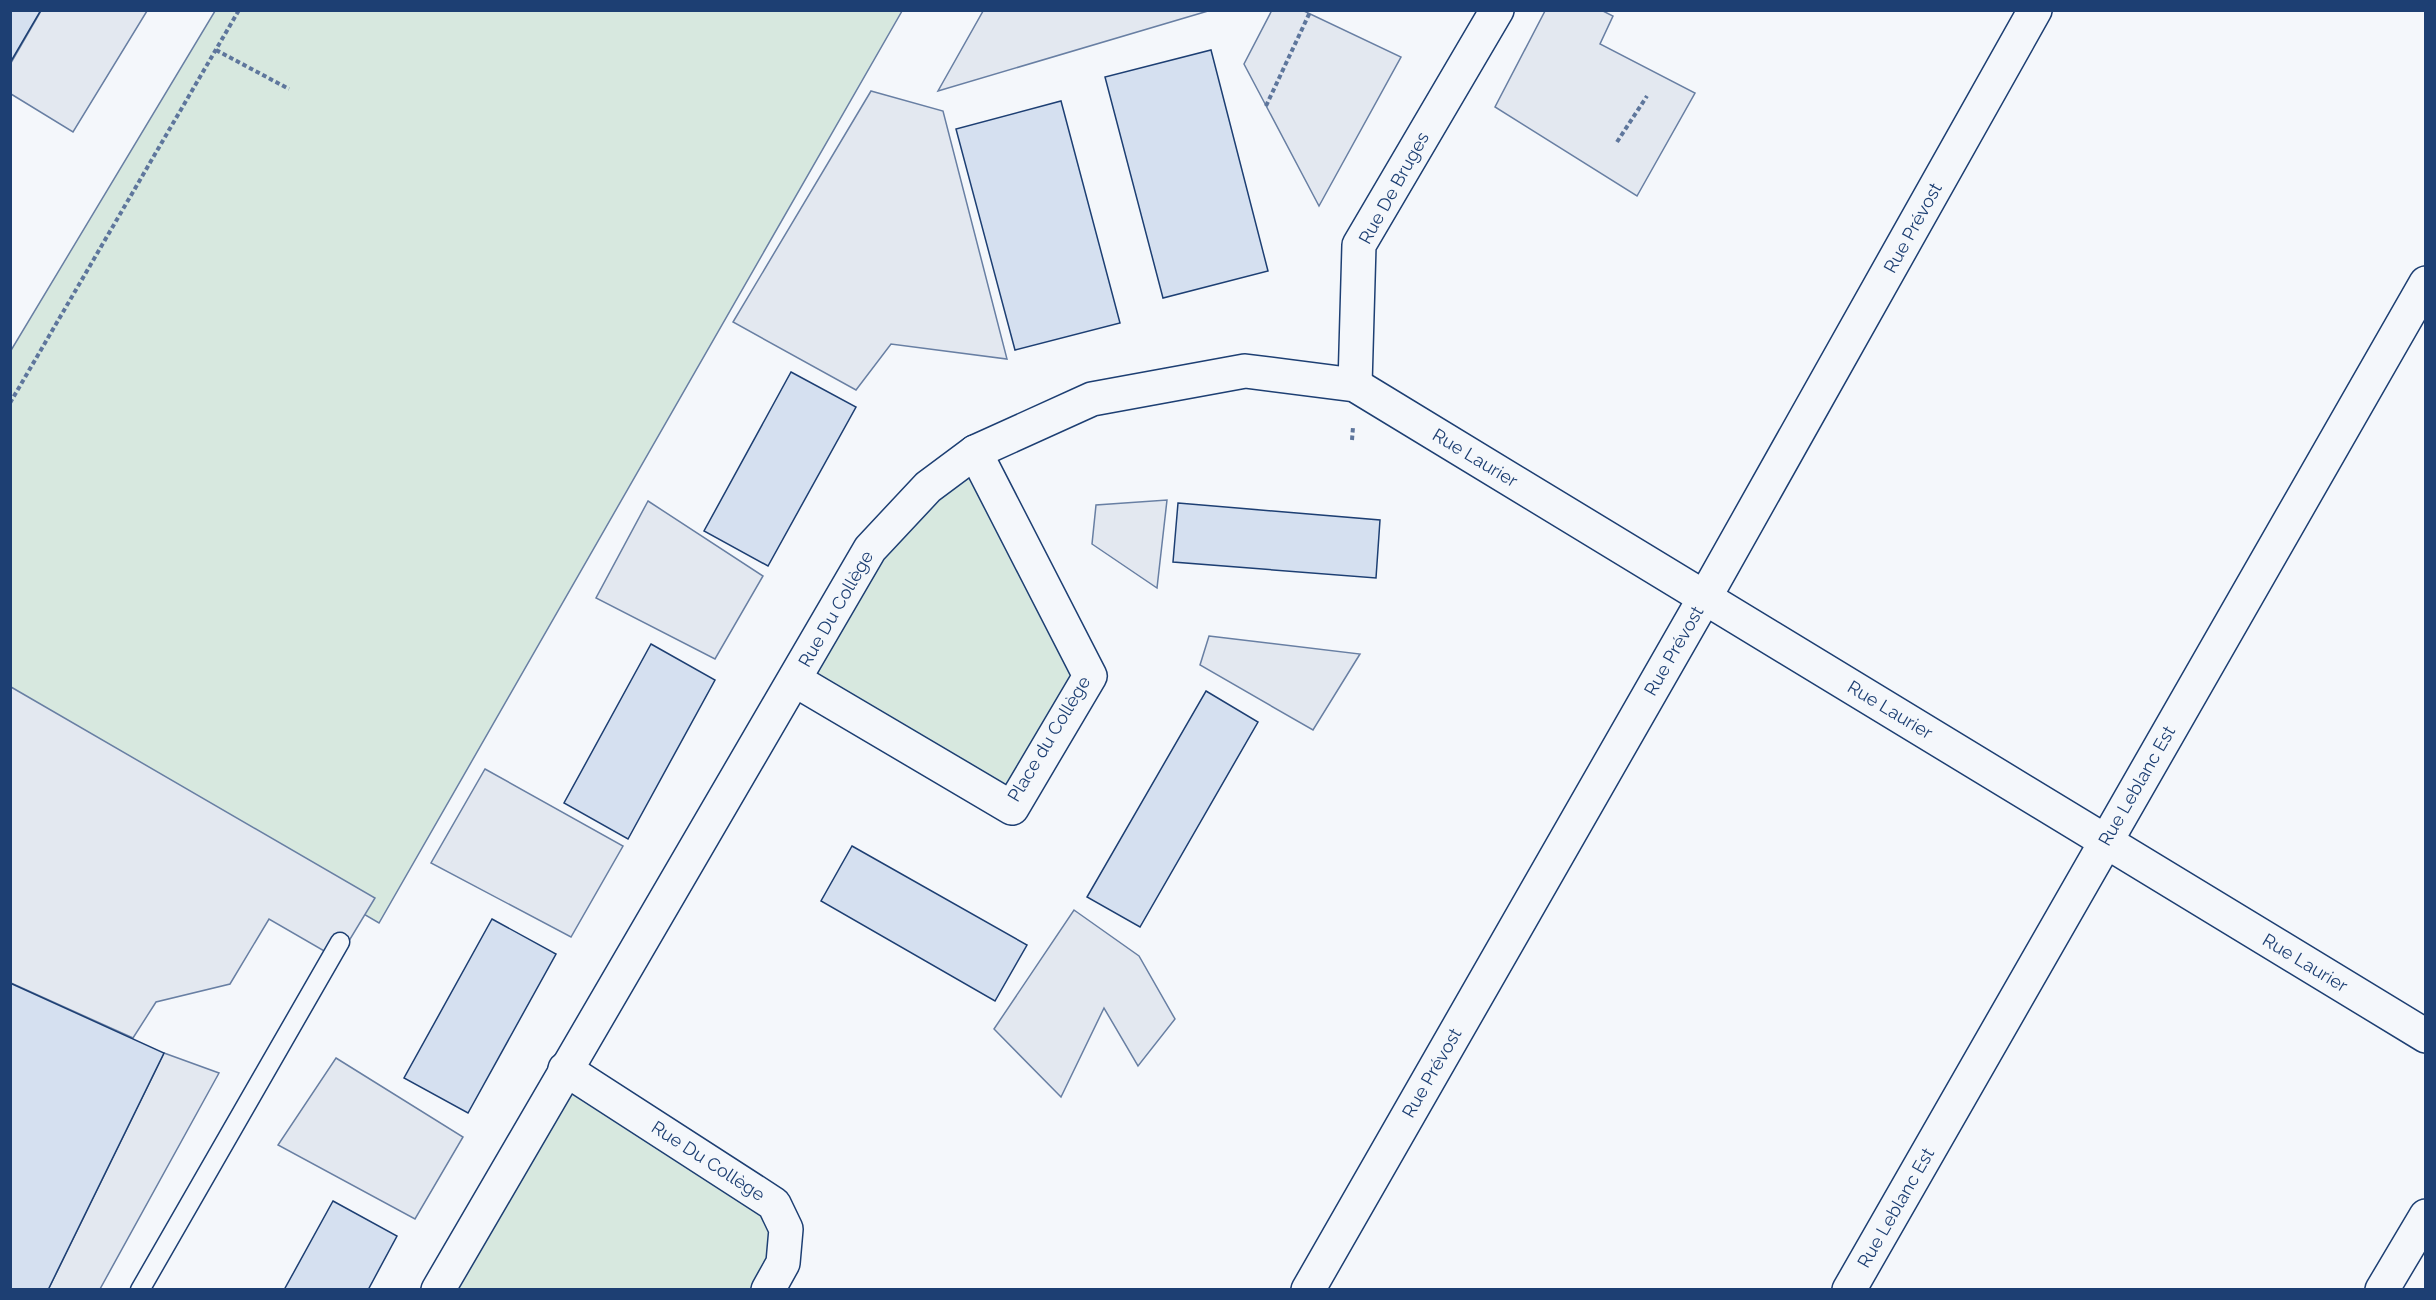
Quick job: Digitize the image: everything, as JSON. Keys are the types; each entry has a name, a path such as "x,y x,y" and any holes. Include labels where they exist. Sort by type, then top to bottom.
{"street":[{"name":"Rue De Bruges","path":"1355,385 1359,245 1497,10"},
{"name":"Rue Prévost","path":"1308,1290 1705,597 2035,10"},
{"name":"Rue Leblanc Est","path":"1849,1290 2426,283"},
{"name":"Rue Du Collège","path":"438,1290 870,549 928,487 975,452 1092,399 1245,371 1355,385"},
{"name":"Rue Laurier","path":"1355,385 2426,1036"},
{"name":"Place du Collège","path":"795,680 1012,808 1090,676 975,452"},
{"name":"Rue Du Collège","path":"565,1069 774,1204 786,1229 783,1263 768,1290"},
{"path":"2382,1290 2426,1216"}],"lane":[{"path":"140,1290 340,942"}],"path":[{"path":"10,403 239,10"},
{"path":"1266,106 1311,10"},
{"path":"216,50 289,89"},
{"path":"1617,142 1647,96"}],"shaded area":[{"path":"983,10 1208,11 938,91"},
{"path":"1272,10 1304,11 1401,57 1319,206 1244,64"},
{"path":"41,11 147,11 73,132 11,94 11,63"},
{"path":"215,11 902,11 379,923 11,708 10,352"},
{"path":"1545,11 1603,11 1613,16 1600,44 1695,93 1637,196 1495,107"},
{"path":"871,91 943,111 1007,359 891,344 856,390 733,322"},
{"path":"975,452 1090,676 1012,808 795,680 870,549"},
{"path":"1167,500 1157,588 1092,544 1096,505"},
{"path":"648,501 763,576 715,659 596,598"},
{"path":"1209,636 1360,654 1313,730 1200,665"},
{"path":"11,687 375,898 338,959 269,919 230,984 156,1002 133,1038 11,983"},
{"path":"485,769 623,846 571,937 431,863"},
{"path":"1074,910 1139,956 1175,1019 1138,1066 1104,1008 1061,1097 994,1029"},
{"path":"164,1053 219,1073 100,1289 48,1290"},
{"path":"336,1058 463,1137 415,1219 278,1145"},
{"path":"565,1069 774,1204 768,1289 438,1290"}],"building":[{"path":"10,10 41,10 10,63"},
{"path":"1211,50 1268,271 1163,298 1105,77"},
{"path":"1061,101 1120,323 1015,350 956,129"},
{"path":"791,372 856,407 768,566 704,531"},
{"path":"1178,503 1380,520 1376,578 1173,562"},
{"path":"651,644 715,680 628,839 564,803"},
{"path":"1206,691 1258,722 1140,927 1087,897"},
{"path":"852,846 1027,945 995,1001 821,901"},
{"path":"492,919 556,954 468,1113 404,1078"},
{"path":"10,983 164,1053 48,1290 10,1290"},
{"path":"333,1201 397,1236 368,1290 284,1290"}]}
